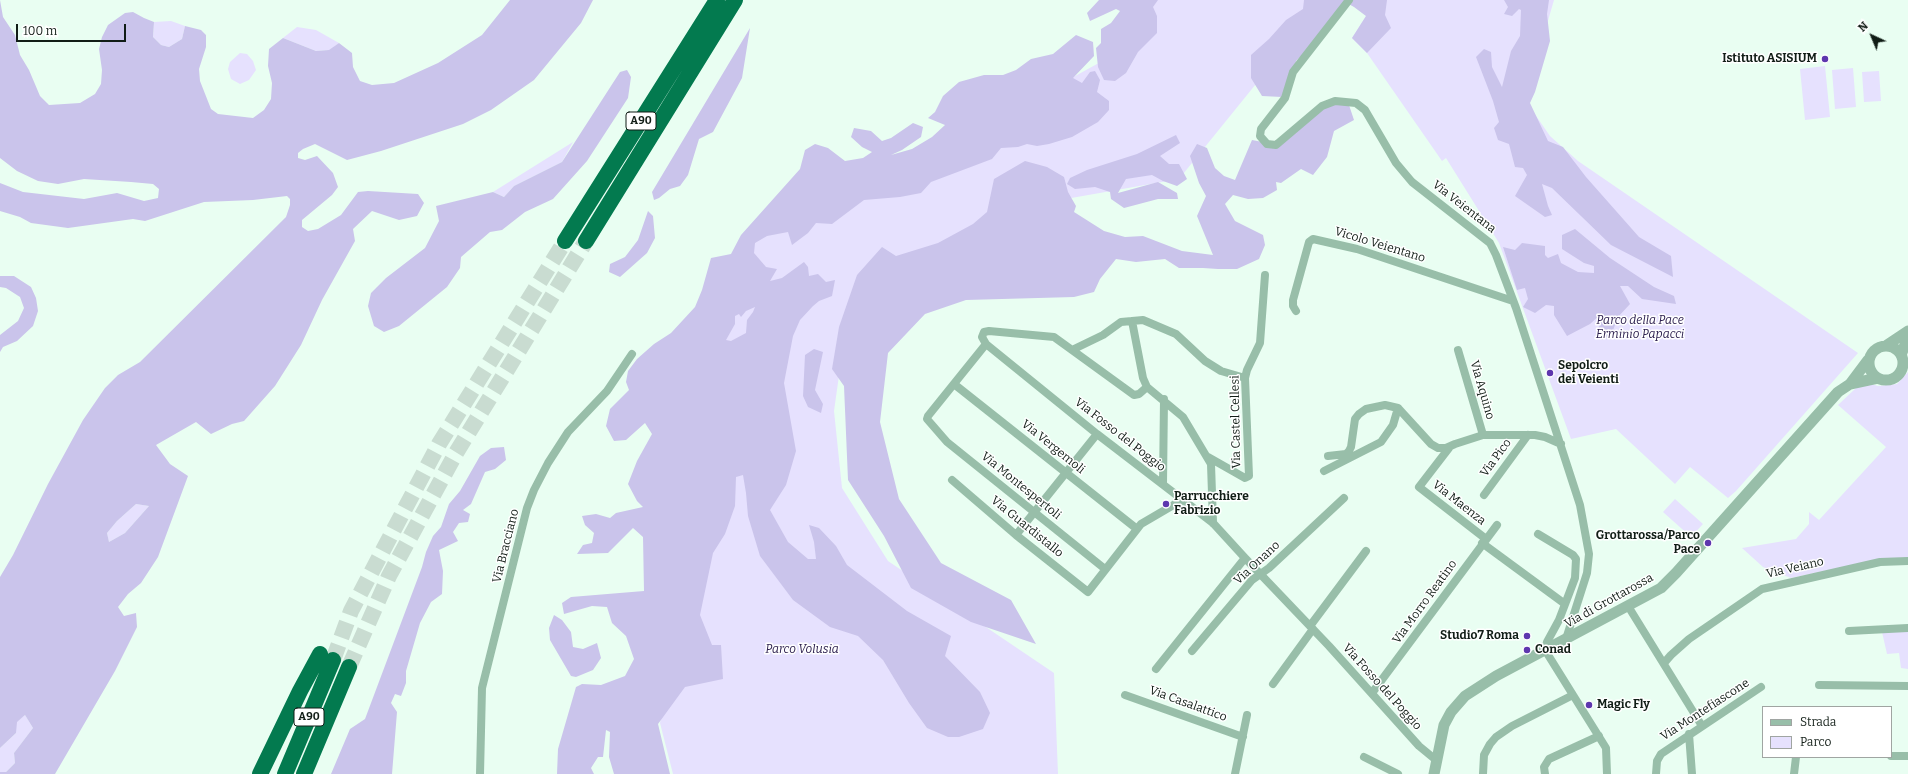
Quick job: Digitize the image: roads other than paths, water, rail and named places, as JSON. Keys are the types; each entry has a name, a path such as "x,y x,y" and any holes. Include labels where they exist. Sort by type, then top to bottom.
{"highway":[{"name":"A90","path":"565,241 717,0"},
{"name":"A90","path":"586,242 735,0"},
{"name":"A90","path":"260,774 300,691 326,657 285,774"},
{"name":"A90","path":"304,774 350,668"},
{"path":"311,774 320,736"}],"street":[{"name":"Via Veientana","path":"1349,0 1294,72 1285,98 1261,129 1261,138 1269,145 1276,145 1317,108 1328,103 1348,101 1361,105 1396,163 1410,179 1490,243 1513,301 1580,505 1589,554 1587,573 1582,592 1566,639"},
{"name":"Vicolo Veientano","path":"1296,311 1293,306 1293,300 1309,242 1313,239 1357,249 1513,301"},
{"name":"Via Castel Cellesi","path":"1208,457 1245,478 1249,476 1245,378 1247,370 1260,343 1265,275"},
{"path":"1132,320 1143,378 1147,387 1164,399 1184,417 1208,457 1212,470 1213,523"},
{"path":"1072,350 1106,334 1121,322 1146,320 1174,333 1205,361 1229,374 1245,378"},
{"path":"954,384 986,344 982,338 983,333 989,331 1054,338 1134,395 1140,394 1147,387"},
{"path":"1908,331 1887,345 1876,348 1871,353 1868,360 1870,371 1878,378 1886,380 1896,377 1908,378"},
{"path":"1896,377 1902,370 1908,337"},
{"name":"Via Fosso del Poggio","path":"986,344 1097,434 1213,523 1244,558 1372,693 1419,746 1436,760"},
{"path":"1887,345 1895,348 1904,361"},
{"name":"Via Aquino","path":"1458,350 1483,435"},
{"name":"Via Bracciano","path":"480,774 482,688 521,528 529,502 548,463 568,432 607,391 632,354"},
{"name":"Via di Grottarossa","path":"1436,774 1436,760 1444,725 1451,712 1462,699 1478,686 1655,592 1670,580 1838,392 1850,384 1868,360"},
{"name":"Via di Grottarossa","path":"1850,384 1878,378"},
{"name":"Via Montespertoli","path":"954,384 927,418 947,442 1105,569"},
{"name":"Via Vergemoli","path":"954,384 1137,529"},
{"path":"1163,484 1164,399"},
{"path":"1328,456 1346,454 1352,447 1355,419 1360,412 1382,405 1391,405 1398,408 1434,446 1441,449 1449,448 1455,444 1483,435 1528,435 1545,437 1561,444"},
{"path":"1324,471 1381,442 1393,425 1398,408"},
{"path":"1016,534 1097,434"},
{"name":"Via Pico","path":"1484,495 1528,435"},
{"name":"Via Maenza","path":"1449,448 1419,487 1484,541"},
{"name":"Via Guardistallo","path":"952,480 1088,592 1105,569"},
{"name":"Via Onano","path":"1192,651 1252,580 1344,498"},
{"path":"1105,569 1141,524 1182,500"},
{"name":"Via Morro Reatino","path":"1372,693 1497,525"},
{"path":"1538,534 1573,555 1576,559 1576,578 1547,642 1545,650 1607,750 1607,774"},
{"path":"1484,541 1565,604"},
{"path":"1272,684 1366,551"},
{"path":"1156,669 1244,558"},
{"name":"Via Veiano","path":"1664,663 1689,639 1762,589 1880,562 1908,561"},
{"path":"1628,606 1702,726"},
{"path":"1849,631 1908,628"},
{"path":"1819,685 1908,686"},
{"name":"Via Montefiascone","path":"1656,774 1657,761 1660,754 1761,687"},
{"path":"1483,774 1484,755 1496,737 1512,726 1573,694"},
{"name":"Via Casalattico","path":"1125,695 1243,737"},
{"path":"1235,774 1247,714"},
{"path":"1690,734 1692,774"},
{"path":"1545,774 1544,766 1549,759 1599,736"},
{"path":"1892,756 1908,756"},
{"path":"1364,757 1398,774"},
{"path":"1794,774 1796,758"}],"tunnel":[{"path":"333,660 351,611 439,444 565,241"},
{"path":"349,667 389,576 456,453 586,241"}],"place":[{"name":"Istituto ASISIUM","path":"1825,59"},
{"name":"Sepolcro dei Veienti","path":"1550,373"},
{"name":"Parrucchiere Fabrizio","path":"1166,504"},
{"name":"Grottarossa/Parco Pace","path":"1708,543"},
{"name":"Studio7 Roma","path":"1527,636"},
{"name":"Conad","path":"1527,650"},
{"name":"Magic Fly","path":"1589,705"}],"park label":[{"name":"Parco della Pace Erminio Papacci","path":"1640,328"},
{"name":"Parco Volusia","path":"802,650"}]}
